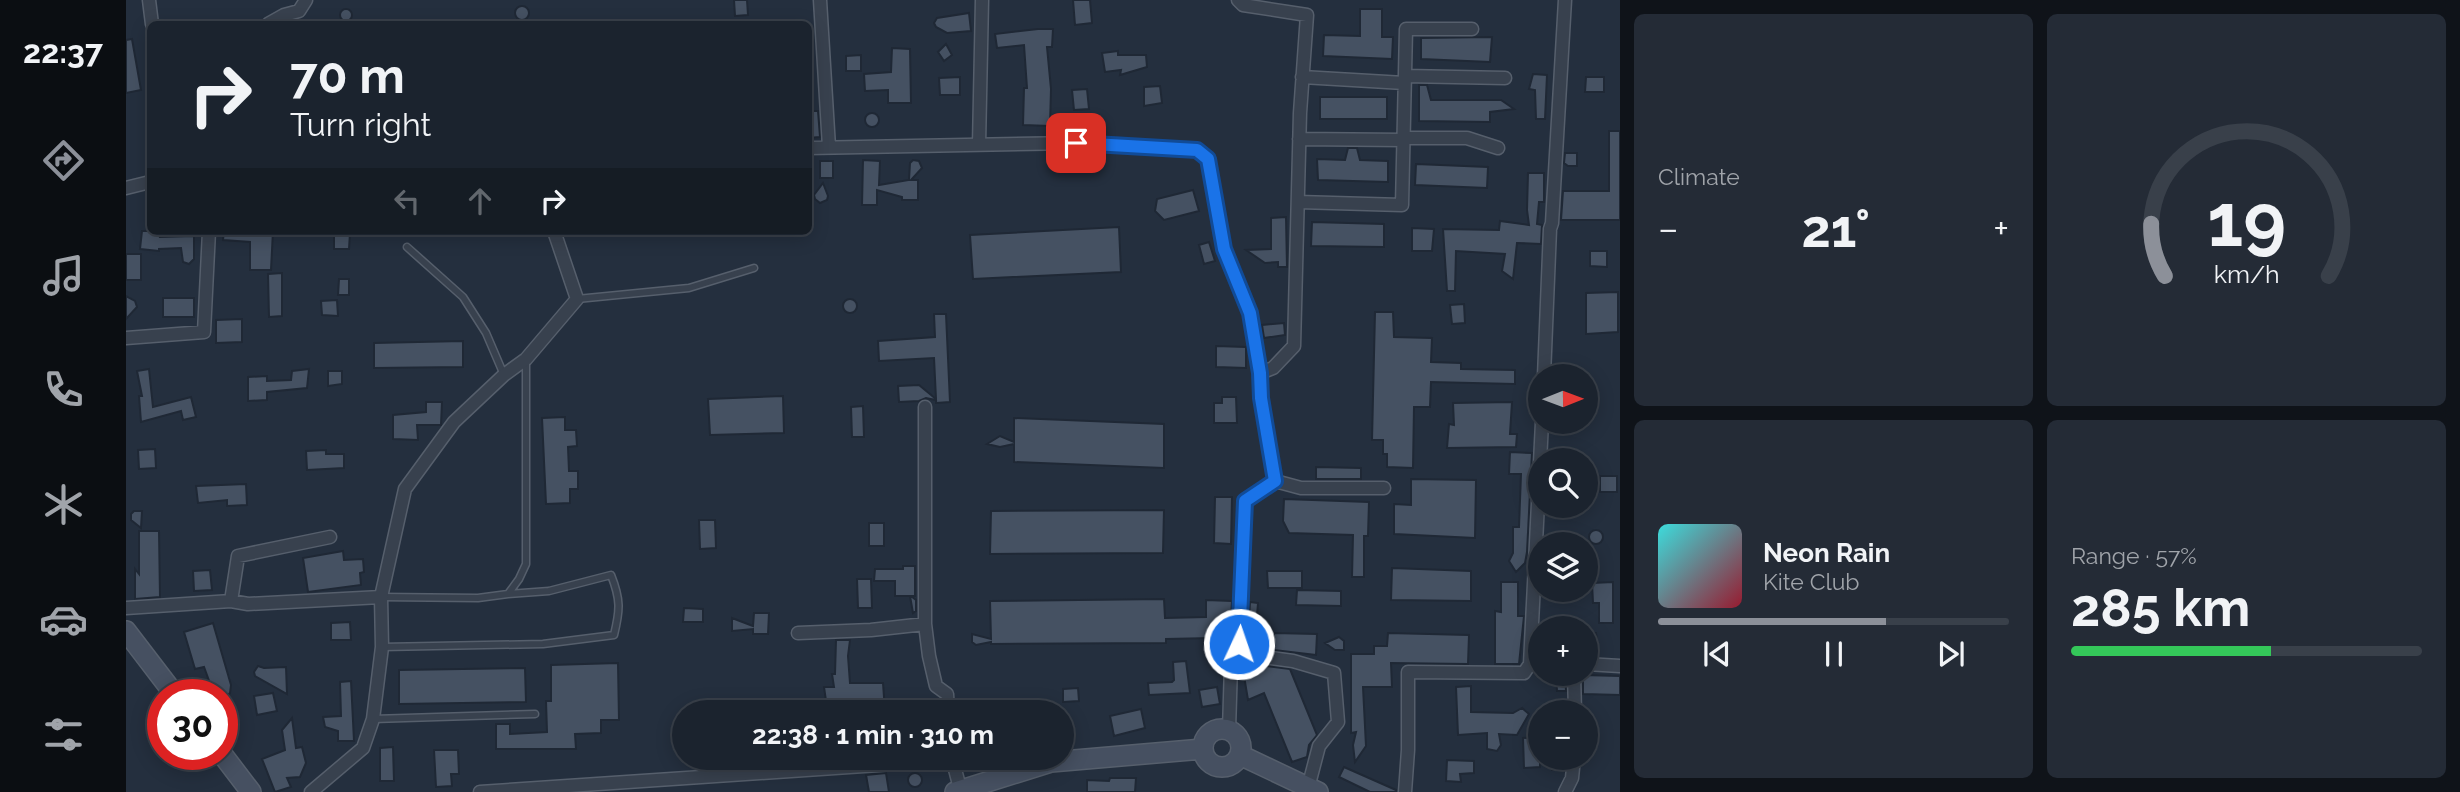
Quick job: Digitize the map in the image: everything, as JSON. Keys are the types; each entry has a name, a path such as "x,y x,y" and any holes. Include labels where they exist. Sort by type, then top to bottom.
{"street":[{"path":"149,0 152,21"},
{"path":"273,21 299,11 306,0"},
{"path":"820,0 829,148"},
{"path":"979,145 982,0"},
{"path":"1238,0 1243,5 1307,15"},
{"path":"1260,373 1273,368 1294,346 1299,139 1307,0"},
{"path":"1544,364 1565,0"},
{"path":"1298,202 1402,205 1406,29 1472,29"},
{"path":"1302,77 1505,78"},
{"path":"1299,139 1467,138 1498,148"},
{"path":"812,148 1076,143 1197,150 1208,159 1224,249 1250,313 1275,481"},
{"path":"126,188 147,183"},
{"path":"126,338 204,332 209,235"},
{"path":"311,792 363,748 373,719 382,647 381,597 405,489 454,422 504,375 526,359 576,299 555,235"},
{"path":"925,407 926,624 929,656 936,686 947,694 947,700"},
{"path":"1536,616 1542,434"},
{"path":"1229,730 1231,665 1239,644 1245,501 1275,481 1301,488 1384,488"},
{"path":"230,601 238,556 330,537"},
{"path":"126,608 230,601 248,604 381,597"},
{"path":"798,632 872,630 926,624"},
{"path":"126,631 163,679"},
{"path":"1234,653 1293,661 1334,673 1338,722 1319,746 1313,790 1240,755"},
{"path":"1598,665 1620,666"},
{"path":"1405,792 1408,672 1524,673 1528,670"},
{"path":"1222,729 1229,730 1240,740 1240,755 1230,766 1223,768 1209,762 1203,749 1208,735 1222,729"},
{"path":"954,770 959,791 1051,762 1203,749"},
{"path":"234,770 251,792"},
{"path":"480,792 795,770"},
{"path":"1565,792 1573,770"}],"lane":[{"path":"407,247 463,297 486,333 504,375"},
{"path":"576,299 689,288 754,268"},
{"path":"508,594 526,564 526,359"},
{"path":"381,597 478,598 549,591 611,575 620,607 614,635 543,644 382,647"},
{"path":"373,719 535,714"}],"building":[{"path":"734,0 747,0 748,15 735,16"},
{"path":"1073,0 1090,0 1092,23 1075,25"},
{"path":"522,6 527,8 527,18 522,20 517,18 515,13 517,8"},
{"path":"1360,9 1382,9 1382,37 1393,37 1392,59 1323,56 1324,35 1360,36"},
{"path":"341,10 351,10 351,20 341,20"},
{"path":"969,13 971,31 947,33 934,23 937,18"},
{"path":"1053,29 1052,47 1047,47 1051,89 1050,126 1023,125 1024,88 1027,88 1024,45 997,48 995,34"},
{"path":"1492,37 1490,62 1421,59 1421,38"},
{"path":"132,39 141,90 126,93 126,40"},
{"path":"946,44 952,55 944,61 938,52"},
{"path":"892,48 910,49 911,103 888,103 888,90 865,91 864,74 891,72"},
{"path":"1118,51 1118,55 1146,55 1147,67 1120,75 1121,70 1105,72 1102,53"},
{"path":"861,55 861,71 846,71 846,56"},
{"path":"1533,74 1547,75 1545,119 1536,119 1535,90 1529,89"},
{"path":"960,77 960,95 940,95 939,78"},
{"path":"1586,77 1604,77 1604,92 1585,92"},
{"path":"1419,85 1427,85 1431,100 1501,100 1514,109 1490,112 1490,122 1419,121"},
{"path":"1160,86 1162,103 1144,106 1144,87"},
{"path":"1087,89 1089,109 1074,110 1072,90"},
{"path":"1320,97 1387,97 1387,119 1320,119"},
{"path":"812,111 818,111 820,137 812,138"},
{"path":"872,113 877,115 877,125 872,127 867,125 865,120 867,115"},
{"path":"1609,131 1620,131 1620,220 1561,220 1563,191 1609,191"},
{"path":"1348,148 1357,148 1360,160 1388,161 1388,182 1318,180 1317,159 1345,160"},
{"path":"1565,153 1577,153 1577,166 1564,163"},
{"path":"863,160 880,161 879,185 909,180 910,163 913,160 919,161 922,168 911,180 918,180 918,200 902,200 902,197 877,190 877,205 862,205"},
{"path":"820,161 833,161 833,178 820,178"},
{"path":"1416,164 1488,167 1487,188 1415,185"},
{"path":"1528,173 1544,173 1544,202 1539,202 1537,224 1542,225 1541,244 1517,243 1513,279 1502,271 1505,254 1456,251 1455,291 1447,291 1443,229 1499,230 1500,221 1529,225"},
{"path":"823,183 828,196 827,200 820,203 814,195"},
{"path":"1193,190 1199,211 1164,220 1155,211 1157,199"},
{"path":"1286,217 1287,267 1278,267 1278,262 1265,263 1246,250 1271,249 1271,218"},
{"path":"1312,222 1384,224 1384,247 1311,246"},
{"path":"1119,227 1121,272 973,279 970,235"},
{"path":"1412,228 1434,229 1432,251 1412,251"},
{"path":"142,231 147,231 147,235 160,237 194,236 194,259 189,264 183,262 181,248 159,251 140,249"},
{"path":"224,235 273,235 271,270 250,270 250,242 223,240"},
{"path":"334,235 350,235 349,249 334,249"},
{"path":"1209,242 1215,261 1204,264 1199,245"},
{"path":"1590,251 1607,251 1607,267 1590,266"},
{"path":"126,254 141,254 141,280 126,280"},
{"path":"282,273 282,316 269,317 268,274"},
{"path":"339,279 349,279 349,295 338,295"},
{"path":"1618,292 1618,332 1586,334 1586,293"},
{"path":"126,296 135,301 137,307 126,319"},
{"path":"163,298 194,298 194,317 163,317"},
{"path":"850,299 855,301 855,311 850,313 845,311 843,306 845,301"},
{"path":"337,300 338,316 322,315 321,301"},
{"path":"1464,304 1465,323 1452,324 1450,305"},
{"path":"1375,312 1393,312 1394,337 1432,338 1431,362 1461,363 1461,369 1515,370 1515,384 1431,382 1430,407 1414,407 1413,468 1387,467 1383,440 1372,440"},
{"path":"934,314 946,314 950,402 936,403 936,400 926,398 899,402 898,386 919,385 936,399 934,358 879,361 878,341 935,337"},
{"path":"242,319 242,342 216,343 216,320"},
{"path":"1284,323 1285,335 1264,338 1262,325"},
{"path":"463,341 463,367 374,368 374,343"},
{"path":"1216,346 1246,347 1246,368 1216,367"},
{"path":"149,369 153,407 191,397 196,417 183,420 181,411 141,422 139,396 142,396 137,371"},
{"path":"309,369 307,388 267,392 267,400 248,401 248,377 267,376 267,381 291,380 292,371"},
{"path":"328,371 342,371 342,384 328,386"},
{"path":"783,396 784,433 710,435 708,399"},
{"path":"1222,397 1236,397 1237,423 1214,423 1214,403 1222,403"},
{"path":"426,402 442,402 441,425 417,425 418,440 393,439 393,415 426,412"},
{"path":"1512,402 1510,434 1517,434 1516,447 1447,448 1449,424 1454,425 1453,403"},
{"path":"863,406 864,437 852,437 851,407"},
{"path":"565,417 565,430 576,430 577,446 568,447 569,471 578,471 578,489 570,489 570,503 546,504 542,418"},
{"path":"1014,418 1164,424 1164,468 1014,462 1014,444 1000,447 987,444 1000,436 1014,442"},
{"path":"155,449 156,468 139,469 138,450"},
{"path":"326,450 326,454 344,454 344,468 307,470 306,451"},
{"path":"1510,452 1528,453 1527,552 1525,563 1516,572 1509,561 1513,553 1513,527 1519,527 1521,474 1509,474"},
{"path":"1316,467 1361,468 1361,479 1316,479"},
{"path":"1600,476 1617,476 1617,492 1600,492"},
{"path":"1411,479 1476,480 1475,538 1394,534 1394,504 1411,505"},
{"path":"246,484 247,505 227,506 227,500 198,503 196,486"},
{"path":"1215,497 1232,497 1231,544 1214,543"},
{"path":"1284,499 1369,502 1368,536 1364,536 1364,577 1352,577 1353,535 1289,533 1283,521"},
{"path":"1164,510 1163,553 990,554 991,511"},
{"path":"134,511 142,511 141,528 131,520"},
{"path":"699,520 715,520 716,548 700,549"},
{"path":"869,523 884,523 884,546 869,546"},
{"path":"1596,530 1602,534 1602,540 1598,543 1598,532 1591,532"},
{"path":"139,531 159,531 160,597 135,599 135,569 139,574"},
{"path":"343,551 344,560 363,559 361,585 308,592 303,558"},
{"path":"903,566 915,566 915,596 911,596 916,600 916,611 913,613 910,596 895,596 895,581 874,581 875,569 903,569"},
{"path":"1392,568 1471,571 1471,601 1391,600"},
{"path":"210,570 212,590 194,591 193,571"},
{"path":"1267,571 1302,571 1302,588 1268,588"},
{"path":"857,579 871,579 872,608 858,608"},
{"path":"1501,582 1518,582 1518,616 1524,616 1519,664 1495,664 1495,611 1501,612"},
{"path":"1613,582 1613,623 1599,623 1599,603 1593,602 1598,602 1598,583"},
{"path":"1297,590 1341,591 1341,606 1296,605"},
{"path":"1164,599 1165,618 1206,617 1206,600 1232,601 1230,638 1224,638 1222,668 1213,638 1166,639 1166,643 991,642 976,645 972,642 972,634 991,639 990,601"},
{"path":"1250,602 1258,603 1257,616 1265,621 1267,630 1258,630 1254,618 1249,617"},
{"path":"684,608 703,609 703,622 683,622"},
{"path":"754,613 769,613 768,634 753,634 753,629 732,631 732,618 753,626"},
{"path":"350,622 351,640 331,640 331,623"},
{"path":"213,623 229,679 208,679 204,667 195,669 184,632"},
{"path":"1274,633 1317,634 1316,655 1274,650"},
{"path":"1388,633 1469,635 1468,664 1391,663 1392,687 1363,687 1366,746 1355,762 1353,745 1356,732 1351,733 1351,654 1374,654 1374,646 1387,646"},
{"path":"1339,637 1344,641 1344,650 1335,650 1325,643"},
{"path":"836,640 850,640 850,683 883,683 884,700 826,700 824,687 834,687 832,674 835,674"},
{"path":"1186,661 1190,693 1149,695 1148,683 1172,682 1173,662"},
{"path":"618,663 619,720 601,720 601,733 575,734 576,749 496,749 496,724 510,724 510,734 547,732 546,701 551,701 551,665"},
{"path":"258,666 286,667 287,694 255,676 254,672"},
{"path":"1266,666 1290,669 1317,735 1309,745 1307,757 1292,762 1264,693 1248,700 1243,670"},
{"path":"525,668 526,702 399,704 399,670"},
{"path":"1598,675 1620,676 1620,695 1583,694 1583,686 1598,686"},
{"path":"351,681 354,741 338,741 338,731 325,727 323,717 341,716 340,682"},
{"path":"1471,686 1471,712 1513,713 1522,708 1528,716 1517,735 1499,734 1501,745 1497,751 1487,749 1487,733 1458,735 1456,687"},
{"path":"1557,686 1566,686 1566,691 1557,691"},
{"path":"1217,687 1220,704 1202,707 1199,690"},
{"path":"1078,688 1079,701 1063,700 1063,689"},
{"path":"273,693 277,711 257,715 254,696"},
{"path":"1141,709 1145,728 1114,736 1110,716"},
{"path":"292,718 296,748 302,747 306,763 300,777 287,778 291,787 275,792 262,759 285,750 282,730"},
{"path":"1523,738 1528,738 1528,768 1524,768"},
{"path":"393,747 394,781 380,781 380,748"},
{"path":"434,750 458,750 459,774 451,774 452,786 436,787"},
{"path":"1447,760 1474,761 1474,773 1460,774 1461,782 1446,781"},
{"path":"1344,767 1396,792 1370,792 1339,777"},
{"path":"886,773 889,792 869,792 866,775"},
{"path":"915,773 920,775 920,785 915,787 910,785 908,780 910,775"},
{"path":"1110,778 1136,778 1135,792 1087,792 1087,780 1109,781"}],"route":[{"path":"1076,143 1174,147 1197,150 1208,159 1224,249 1250,313 1275,481 1245,501 1239,644"}]}
